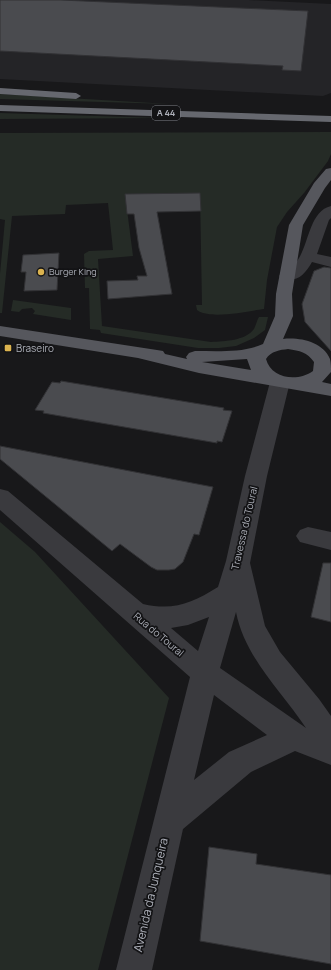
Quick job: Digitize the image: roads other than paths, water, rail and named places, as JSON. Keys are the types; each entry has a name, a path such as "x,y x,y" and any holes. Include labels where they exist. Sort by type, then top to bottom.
{"highway":[{"path":"0,91 86,97"},
{"name":"A 44","path":"0,102 331,111"},
{"path":"164,102 280,110"},
{"name":"A 44","path":"0,108 331,119"},
{"path":"24,120 331,119"}],"main road":[{"path":"284,316 307,347 327,362 321,373 312,380 283,381 264,374 258,368 256,362 257,356 266,348 284,316 287,276 296,225 319,186 331,172"},
{"path":"0,331 170,356 202,357 245,354 289,343 307,347"},
{"path":"142,353 206,369 331,390"}],"street":[{"path":"287,276 298,272 308,256 322,219 331,210"},
{"path":"308,256 331,262"},
{"name":"Travessa do Toural","path":"205,673 238,561 256,476 283,381"},
{"name":"Rua do Toural","path":"0,498 205,673 294,737 331,751"},
{"path":"308,536 331,541"},
{"path":"238,561 252,628 270,660 309,708 331,740"},
{"path":"135,613 160,618 182,616 204,608 229,593"},
{"name":"Avenida da Junqueira","path":"134,970 205,673"},
{"path":"169,820 240,762 294,737"}],"place":[{"name":"Burger King","path":"41,272"},
{"name":"Braseiro","path":"8,348"}]}
